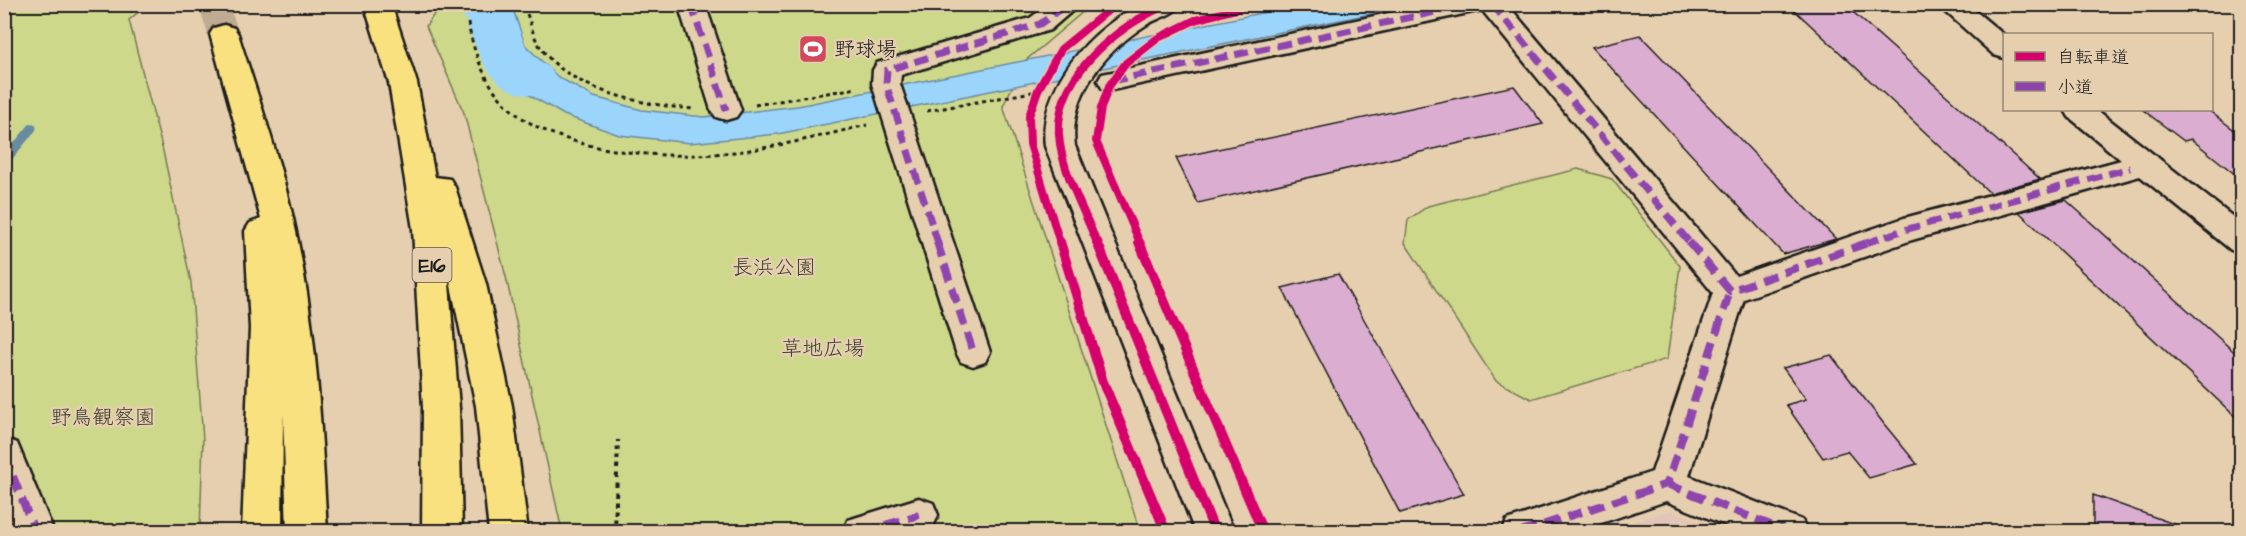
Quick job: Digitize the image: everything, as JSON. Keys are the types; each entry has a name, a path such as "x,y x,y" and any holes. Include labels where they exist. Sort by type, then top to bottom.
{"highway":[{"name":"E16","path":"377,4 403,83 429,229 441,408 441,531"},
{"path":"224,34 254,130 285,262 304,434 307,531"},
{"path":"403,83 469,284 494,406 509,531"},
{"path":"254,130 267,328 262,531"}],"street":[{"path":"691,4 726,110"},
{"path":"973,352 886,84 887,70 1040,24 1067,4"},
{"path":"1167,4 1136,18 1109,38 1054,89 1062,112 1059,141 1075,188 1215,531"},
{"path":"1112,81 1473,4"},
{"path":"1492,4 1731,291"},
{"path":"1950,4 2003,48"},
{"path":"2080,111 2241,242"},
{"path":"1731,291 1904,230 2130,168"},
{"path":"1667,484 1731,291"},
{"path":"4,454 35,531"},
{"path":"1521,531 1667,484 1788,531"},
{"path":"862,531 919,514"}],"path":[{"path":"468,23 477,59 500,98 514,112 547,130 614,149 646,154 702,155 779,145 898,117 1054,89"},
{"path":"615,531 618,440"}],"shaded area":[{"path":"1671,510 1723,531 1603,531"}],"green space":[{"name":"長浜公園","path":"441,4 1091,5 1025,61 1003,106 1140,531 562,531 506,277 464,113 426,26"},
{"name":"野鳥観察園","path":"5,5 147,5 129,20 163,151 191,282 203,439 200,531 5,531"},
{"path":"1578,169 1612,179 1680,266 1667,359 1531,399 1496,381 1405,243 1408,220 1428,206"}],"water":[{"path":"1302,5 1414,5 778,134 690,143 619,135 564,115 519,89 489,58 476,18 513,9 525,45 558,77 594,97 642,110 704,117 798,106"}],"building":[{"path":"1788,4 1844,4 2040,179 1990,193"},
{"path":"1640,35 1836,239 1783,254 1592,47"},
{"path":"1514,86 1543,124 1198,203 1176,158"},
{"path":"2144,111 2209,111 2241,135 2241,179 2191,139 2184,141"},
{"path":"2066,200 2241,358 2241,422 2019,212"},
{"path":"1338,274 1464,494 1400,513 1282,288"},
{"path":"1831,355 1917,464 1869,478 1847,451 1823,458 1786,405 1806,399 1783,368"},
{"path":"2093,495 2185,528 2184,531 2093,531"}],"waterway":[{"path":"484,4 506,61 532,80"},
{"path":"4,162 32,128"}],"tunnel":[{"path":"213,4 224,34"}],"marked path":[{"path":"691,4 726,110"},
{"path":"973,352 886,84 887,70 1040,24 1067,4"},
{"path":"1112,81 1473,4"},
{"path":"1492,4 1730,291 1904,230 2130,168"},
{"path":"1521,532 1667,484 1730,291"},
{"path":"4,454 35,532"},
{"path":"1667,484 1788,532"},
{"path":"862,532 919,515"}],"cycle path":[{"path":"1116,4 1061,49 1038,90 1029,116 1030,144 1103,382 1166,532"},
{"path":"1168,4 1146,13 1119,30 1092,56 1071,87 1064,104 1059,140 1061,152 1215,532"},
{"path":"1255,4 1195,20 1176,28 1141,49 1126,63 1109,86 1101,108 1096,141 1263,532"}],"place":[{"name":"野球場","path":"813,49"}],"park label":[{"name":"草地広場","path":"823,348"}]}
